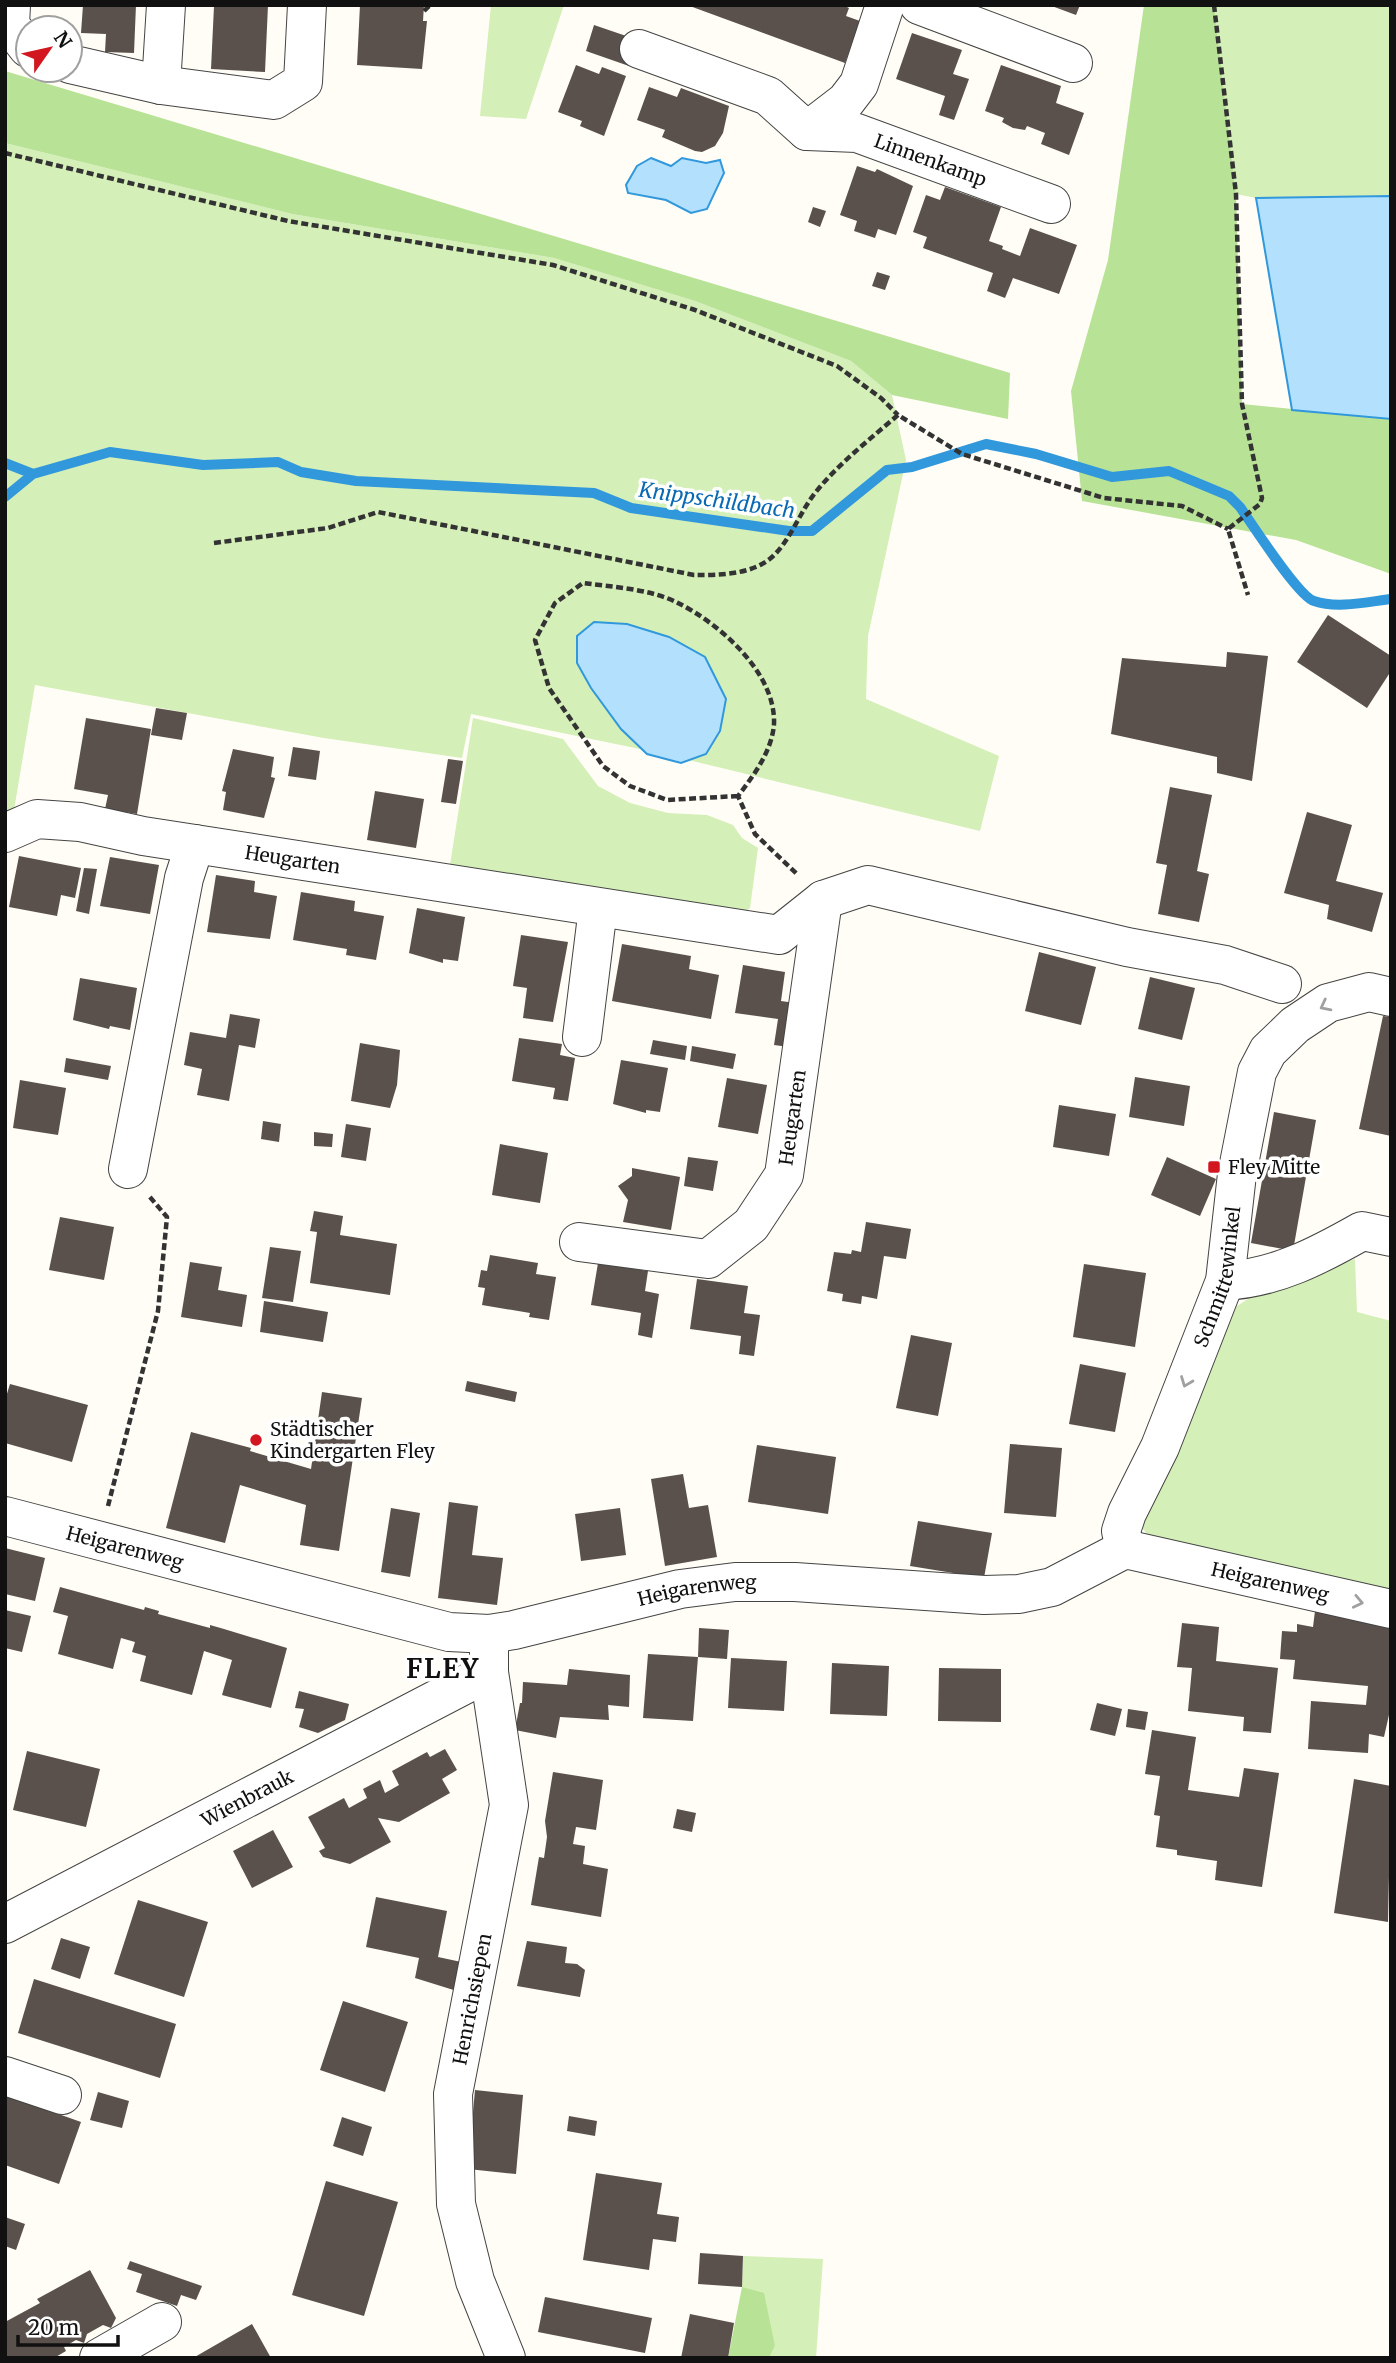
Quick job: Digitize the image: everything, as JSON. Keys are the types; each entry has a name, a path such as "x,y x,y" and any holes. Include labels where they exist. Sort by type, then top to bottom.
{"street":[{"path":"11,5 10,25 14,30"},
{"path":"161,85 166,5"},
{"path":"84,67 161,85 274,100 303,82 307,5"},
{"path":"639,49 768,96 807,131 846,101 859,84 885,5"},
{"path":"919,5 1073,62"},
{"name":"Linnenkamp","path":"807,131 857,133 1051,204"},
{"name":"Heugarten","path":"5,833 37,819 80,822 195,844 779,935 823,900 868,885 1127,947 1225,965 1282,984"},
{"path":"128,1170 184,878 195,844"},
{"name":"Heugarten","path":"579,1242 708,1259 751,1225 784,1175 823,900"},
{"path":"582,1037 598,908"},
{"name":"Schmittewinkel","path":"1125,1549 1121,1531 1127,1513 1160,1447 1225,1281 1241,1144 1257,1072 1268,1051 1295,1025 1328,1003 1369,992 1391,997"},
{"path":"1225,1281 1256,1279 1313,1259 1362,1231 1391,1237"},
{"name":"Heigarenweg","path":"5,1516 449,1632 489,1634 680,1588 735,1582 795,1582 984,1595 1019,1594 1052,1587 1125,1549 1391,1609"},
{"name":"Henrichsiepen","path":"489,1634 489,1672 509,1805 453,2094 456,2204 475,2281 506,2358"},
{"name":"Wienbrauk","path":"5,1924 489,1672"},
{"path":"5,2076 62,2095"},
{"path":"99,2358 162,2322"}],"path":[{"path":"424,11 430,5"},
{"path":"1214,5 1236,194 1242,404 1262,499 1260,504 1228,528"},
{"path":"5,153 288,221 553,265 695,310 837,366 881,398 898,415 962,454 1104,498 1182,506 1228,528 1248,595"},
{"path":"214,543 328,528 378,512 694,575 725,575 747,569 772,557 815,492 848,458 898,415"},
{"path":"583,583 628,590 676,602 714,624 735,646 762,675 774,724 761,766 738,796 667,800 630,786 603,766 549,688 535,640 555,603 583,583"},
{"path":"738,796 755,834 823,900"},
{"path":"100,1541 158,1311 167,1217 128,1170"}],"green space":[{"path":"491,5 564,5 526,119 480,116"},
{"path":"1144,5 1214,5 1236,194 1242,404 1391,419 1391,574 1296,540 1082,501 1071,391 1108,260"},
{"path":"1214,5 1391,5 1391,196 1256,198 1236,194"},
{"path":"5,71 14,74 14,84 48,84 1010,373 1008,419 892,395 851,361 695,301 554,258 292,214 5,143"},
{"path":"5,143 292,214 554,258 695,301 851,361 892,395 906,460 868,636 866,699 999,756 980,831 664,754 471,714 462,758 324,738 35,685 14,810 5,816"},
{"path":"473,718 563,739 598,786 630,803 668,813 707,815 733,825 742,838 758,848 750,908 738,917 450,865"},
{"path":"1355,1259 1357,1312 1391,1321 1391,1593 1148,1536 1141,1526 1231,1310 1257,1293"},
{"path":"743,2256 823,2259 816,2358 769,2358 775,2346 742,2287"},
{"path":"742,2287 764,2293 775,2346 769,2358 728,2358"}],"water":[{"path":"651,158 671,166 682,158 706,163 720,160 724,173 707,209 691,213 666,200 628,193 626,185 637,166"},
{"path":"1391,196 1391,419 1292,410 1256,198"},
{"path":"594,622 627,624 669,637 705,657 726,699 720,731 706,754 681,763 647,754 621,729 591,688 577,663 577,636"}],"building":[{"path":"83,5 136,5 134,53 105,52 106,34 84,33"},
{"path":"268,5 265,72 211,69 214,6"},
{"path":"360,5 424,5 423,21 427,21 422,69 357,65"},
{"path":"687,5 843,5 849,8 846,16 860,21 845,63"},
{"path":"1049,5 1080,5 1076,15"},
{"path":"594,25 638,40 629,66 586,51"},
{"path":"912,33 962,50 953,74 969,79 954,120 939,115 945,96 896,79"},
{"path":"576,65 599,74 602,67 626,76 604,136 580,126 582,121 558,112"},
{"path":"1001,65 1061,86 1056,103 1084,113 1069,155 1041,144 1045,133 1027,126 1025,130 1013,128 1002,122 1004,118 985,111"},
{"path":"649,87 677,97 681,88 729,106 723,133 715,146 702,152 695,151 662,137 665,130 637,120"},
{"path":"857,166 875,172 877,169 913,186 896,235 878,229 875,238 854,231 857,221 840,215"},
{"path":"945,187 1001,207 989,241 1003,246 1002,249 1020,256 1030,228 1077,245 1059,294 1013,278 1005,298 987,291 993,273 923,248 927,237 913,232 926,195 940,200"},
{"path":"813,207 826,211 820,227 808,222"},
{"path":"877,272 890,276 885,290 872,286"},
{"path":"1328,615 1391,656 1391,671 1367,708 1297,662"},
{"path":"1227,652 1268,656 1252,781 1217,773 1217,757 1111,734 1122,658 1226,667"},
{"path":"156,708 187,713 182,740 151,735"},
{"path":"86,718 151,729 137,814 105,809 108,795 74,789"},
{"path":"293,747 320,751 316,780 288,776"},
{"path":"233,749 274,757 271,777 275,778 264,818 223,810 226,792 222,791"},
{"path":"448,759 463,761 456,804 441,802"},
{"path":"1170,787 1212,795 1197,871 1209,874 1199,922 1158,914 1167,865 1156,863"},
{"path":"375,791 424,799 416,848 367,840"},
{"path":"1307,812 1352,825 1336,881 1383,893 1372,932 1327,919 1329,905 1284,893"},
{"path":"19,856 81,868 75,898 61,895 57,916 9,907"},
{"path":"110,857 159,865 150,914 100,906"},
{"path":"84,868 97,869 89,914 76,911"},
{"path":"216,875 255,881 254,892 277,896 270,939 207,932"},
{"path":"301,892 355,901 354,911 384,916 376,960 346,955 347,949 293,940"},
{"path":"417,908 465,917 458,961 443,959 443,963 409,953"},
{"path":"521,935 568,942 553,1022 523,1018 527,988 513,986"},
{"path":"622,944 691,956 689,969 719,975 711,1019 612,1001"},
{"path":"1039,952 1096,967 1081,1025 1025,1011"},
{"path":"743,965 785,972 781,1001 795,1003 789,1047 774,1045 778,1019 735,1013"},
{"path":"1150,977 1195,988 1182,1040 1138,1029"},
{"path":"80,978 137,988 130,1030 110,1026 109,1029 73,1020"},
{"path":"230,1014 260,1019 255,1048 239,1045 229,1101 197,1095 202,1069 184,1065 190,1032 226,1038"},
{"path":"1383,1016 1391,1017 1391,1136 1359,1129"},
{"path":"519,1038 562,1044 560,1055 575,1058 568,1101 553,1099 555,1088 512,1081"},
{"path":"653,1040 687,1046 685,1060 650,1054"},
{"path":"360,1043 400,1050 397,1085 390,1108 351,1101"},
{"path":"692,1046 736,1054 733,1069 690,1061"},
{"path":"66,1058 111,1066 108,1080 64,1072"},
{"path":"621,1060 668,1068 660,1112 646,1110 646,1113 613,1104"},
{"path":"1135,1077 1190,1086 1184,1126 1129,1117"},
{"path":"727,1078 767,1085 758,1134 718,1127"},
{"path":"20,1080 66,1088 58,1135 13,1128"},
{"path":"1059,1105 1116,1114 1109,1156 1053,1147"},
{"path":"1274,1112 1316,1120 1293,1251 1251,1243"},
{"path":"263,1121 281,1124 279,1142 261,1139"},
{"path":"346,1124 371,1128 366,1161 341,1157"},
{"path":"314,1132 333,1134 332,1147 314,1146"},
{"path":"500,1144 548,1153 540,1203 492,1195"},
{"path":"688,1157 718,1161 713,1191 684,1186"},
{"path":"1167,1157 1216,1179 1200,1216 1151,1195"},
{"path":"632,1168 680,1177 671,1230 623,1222 628,1200 618,1186 632,1176"},
{"path":"314,1211 343,1216 340,1235 397,1244 390,1295 310,1283 317,1232 310,1231"},
{"path":"60,1217 114,1227 104,1280 49,1270"},
{"path":"866,1222 911,1229 906,1259 884,1256 877,1299 862,1296 861,1304 842,1301 843,1294 827,1291 834,1252 861,1252"},
{"path":"270,1247 301,1251 293,1302 262,1298"},
{"path":"490,1255 538,1263 536,1274 556,1277 549,1320 529,1317 530,1313 482,1305 485,1288 478,1287 481,1270 487,1271"},
{"path":"190,1262 222,1267 218,1290 247,1295 242,1327 181,1317"},
{"path":"598,1263 648,1271 645,1291 659,1294 652,1338 638,1335 641,1313 591,1305"},
{"path":"1084,1264 1146,1273 1135,1347 1073,1337"},
{"path":"697,1279 748,1286 744,1313 760,1315 754,1356 739,1354 741,1336 690,1329"},
{"path":"264,1301 328,1312 323,1342 260,1332"},
{"path":"911,1335 952,1343 938,1416 896,1408"},
{"path":"1080,1364 1126,1373 1115,1432 1069,1424"},
{"path":"467,1381 517,1392 515,1402 465,1391"},
{"path":"10,1384 88,1405 72,1462 5,1443 5,1400"},
{"path":"322,1392 362,1398 339,1551 300,1545 306,1505 240,1485 225,1543 166,1528 191,1432 251,1448 250,1451 311,1469"},
{"path":"1010,1444 1062,1448 1056,1517 1004,1513"},
{"path":"757,1445 836,1457 828,1514 748,1502"},
{"path":"683,1474 689,1508 708,1505 717,1557 665,1566 651,1479"},
{"path":"449,1502 478,1506 472,1555 503,1558 497,1605 438,1598"},
{"path":"391,1508 420,1513 410,1577 381,1572"},
{"path":"620,1508 626,1555 581,1561 575,1514"},
{"path":"918,1521 992,1533 984,1578 910,1566"},
{"path":"5,1548 45,1558 35,1601 5,1594"},
{"path":"60,1587 144,1610 145,1607 159,1611 158,1614 210,1628 210,1625 287,1648 271,1708 222,1695 232,1660 204,1651 192,1695 140,1681 146,1656 132,1652 135,1642 121,1638 113,1669 58,1654 68,1616 53,1612"},
{"path":"5,1610 31,1616 22,1652 5,1648"},
{"path":"1315,1611 1391,1628 1391,1706 1384,1737 1369,1734 1368,1753 1308,1749 1311,1701 1366,1705 1368,1686 1293,1679 1295,1660 1280,1659 1282,1631 1297,1632 1297,1624 1313,1627"},
{"path":"1182,1623 1219,1627 1216,1661 1278,1668 1271,1733 1243,1731 1244,1717 1188,1711 1192,1668 1177,1667"},
{"path":"699,1628 729,1630 727,1659 698,1657"},
{"path":"648,1654 698,1657 693,1721 643,1718"},
{"path":"731,1658 787,1661 784,1711 728,1708"},
{"path":"832,1663 889,1666 887,1716 830,1714"},
{"path":"939,1668 1001,1669 1001,1722 938,1721"},
{"path":"569,1669 630,1675 629,1707 608,1705 609,1720 560,1717 556,1738 515,1730 522,1703 523,1682 567,1685"},
{"path":"299,1691 349,1704 345,1720 318,1733 299,1727 304,1709 295,1708"},
{"path":"1097,1703 1122,1709 1115,1736 1090,1730"},
{"path":"1128,1709 1148,1712 1145,1730 1126,1727"},
{"path":"1152,1730 1196,1737 1188,1790 1239,1797 1244,1768 1279,1773 1262,1887 1215,1880 1217,1861 1177,1855 1177,1850 1156,1847 1160,1816 1154,1815 1160,1776 1145,1774"},
{"path":"445,1749 457,1770 442,1779 450,1793 399,1822 378,1818 391,1842 350,1864 323,1857 319,1851 325,1848 308,1817 344,1798 349,1808 367,1798 363,1789 380,1780 385,1793 399,1785 392,1771 427,1752 430,1757"},
{"path":"27,1751 100,1769 86,1827 13,1810"},
{"path":"553,1772 603,1780 596,1830 576,1827 573,1844 585,1846 583,1864 608,1869 601,1917 531,1905 539,1857 544,1858 547,1837 545,1821"},
{"path":"1354,1779 1391,1786 1388,1922 1334,1913"},
{"path":"677,1809 696,1813 692,1832 673,1828"},
{"path":"273,1830 293,1867 252,1888 233,1851"},
{"path":"376,1897 447,1911 438,1957 466,1963 460,1992 415,1978 419,1958 366,1947"},
{"path":"138,1900 208,1922 184,1997 114,1974"},
{"path":"61,1938 90,1947 80,1979 51,1969"},
{"path":"527,1941 567,1947 565,1963 577,1964 585,1970 580,1997 517,1986"},
{"path":"34,1979 176,2024 160,2078 18,2033"},
{"path":"343,2001 408,2022 385,2092 320,2070"},
{"path":"475,2090 523,2095 516,2174 468,2169"},
{"path":"98,2092 129,2101 122,2128 90,2120"},
{"path":"5,2095 81,2122 59,2184 5,2165"},
{"path":"569,2116 597,2121 595,2136 567,2131"},
{"path":"342,2117 372,2127 363,2156 333,2146"},
{"path":"596,2173 662,2183 657,2214 679,2217 676,2242 653,2239 649,2270 583,2260"},
{"path":"326,2181 398,2202 364,2316 292,2295"},
{"path":"5,2217 25,2224 16,2250 5,2246"},
{"path":"700,2253 743,2256 742,2287 698,2284"},
{"path":"130,2261 202,2286 196,2300 181,2295 177,2306 136,2292 142,2274 127,2269"},
{"path":"90,2270 116,2318 111,2328 103,2325 87,2334 84,2343 76,2340 64,2347 66,2351 54,2358 5,2358 5,2322 40,2303 37,2299"},
{"path":"545,2297 652,2318 645,2353 538,2332"},
{"path":"690,2314 734,2323 728,2358 681,2358"},
{"path":"252,2324 271,2358 193,2358 226,2339"}],"waterway":[{"name":"Knippschildbach","path":"5,463 33,474 110,452 203,465 278,462 301,472 356,481 594,493 631,508 789,531 812,531 887,470 912,467 986,444 1036,454 1112,477 1169,471 1229,496 1240,507 1297,587 1314,601 1342,605 1391,599"},
{"path":"5,497 33,474"}],"place":[{"name":"Fley Mitte","path":"1214,1167"},
{"name":"Städtischer Kindergarten Fley","path":"256,1440"}],"district":[{"name":"FLEY","path":"443,1668"}]}
